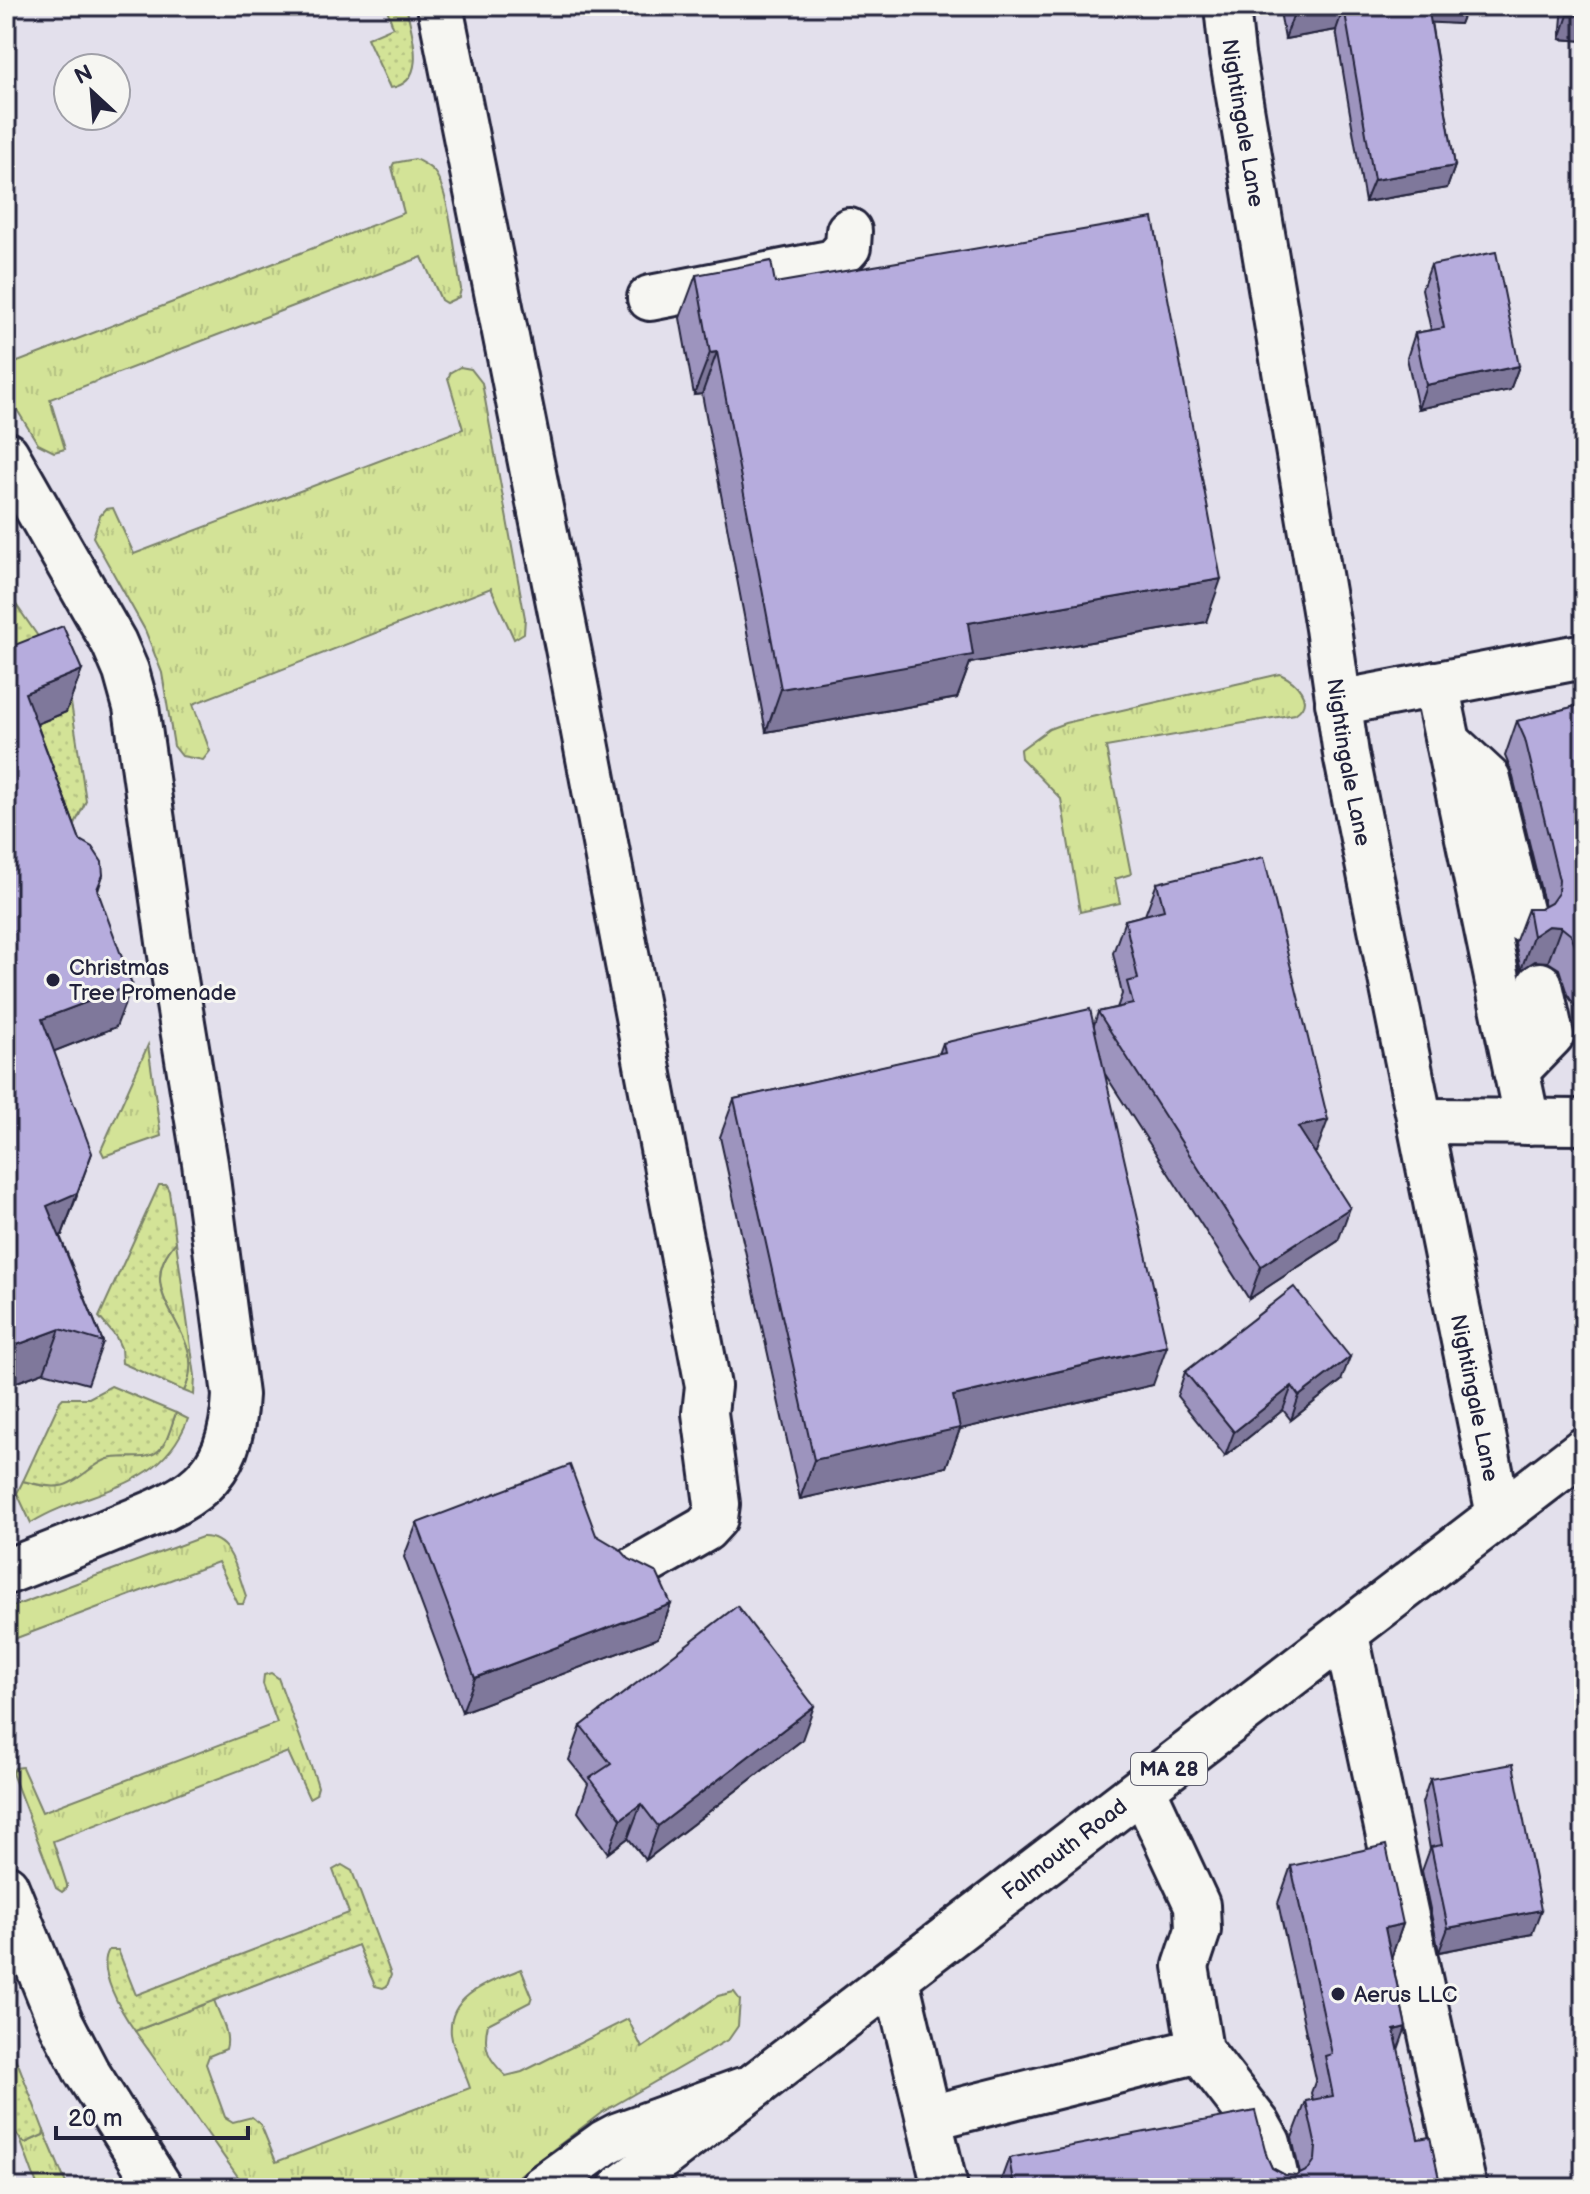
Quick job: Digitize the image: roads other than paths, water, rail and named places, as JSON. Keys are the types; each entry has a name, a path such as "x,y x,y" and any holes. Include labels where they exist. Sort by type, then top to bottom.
{"street":[{"path":"440,6 570,658 708,1386 705,1413 717,1504 715,1518 705,1529 630,1572"},
{"name":"Nightingale Lane","path":"1227,6 1232,54 1346,754 1499,1515"},
{"path":"650,298 834,262 848,247 849,231"},
{"path":"6,454 114,643 136,707 170,949 205,1163 235,1395 229,1442 210,1475 184,1499 6,1572"},
{"path":"1338,703 1584,656"},
{"path":"1436,684 1527,1122"},
{"path":"1448,742 1488,779 1522,919"},
{"path":"1516,1071 1551,1035 1540,985"},
{"path":"1420,1121 1584,1122"},
{"name":"Falmouth Road","path":"621,2188 1584,1450"},
{"path":"1346,1635 1464,2188"},
{"path":"1143,1789 1197,1905 1198,1930 1186,1966 1200,2050 1258,2125 1268,2143 1278,2188"},
{"path":"6,1887 61,2023 86,2071 160,2188"},
{"path":"896,1979 945,2188"},
{"path":"929,2118 1200,2050"},
{"path":"542,2188 619,2135 752,2087"}],"place":[{"name":"Christmas Tree Promenade","path":"53,980"},
{"name":"Aerus LLC","path":"1338,1994"}]}
